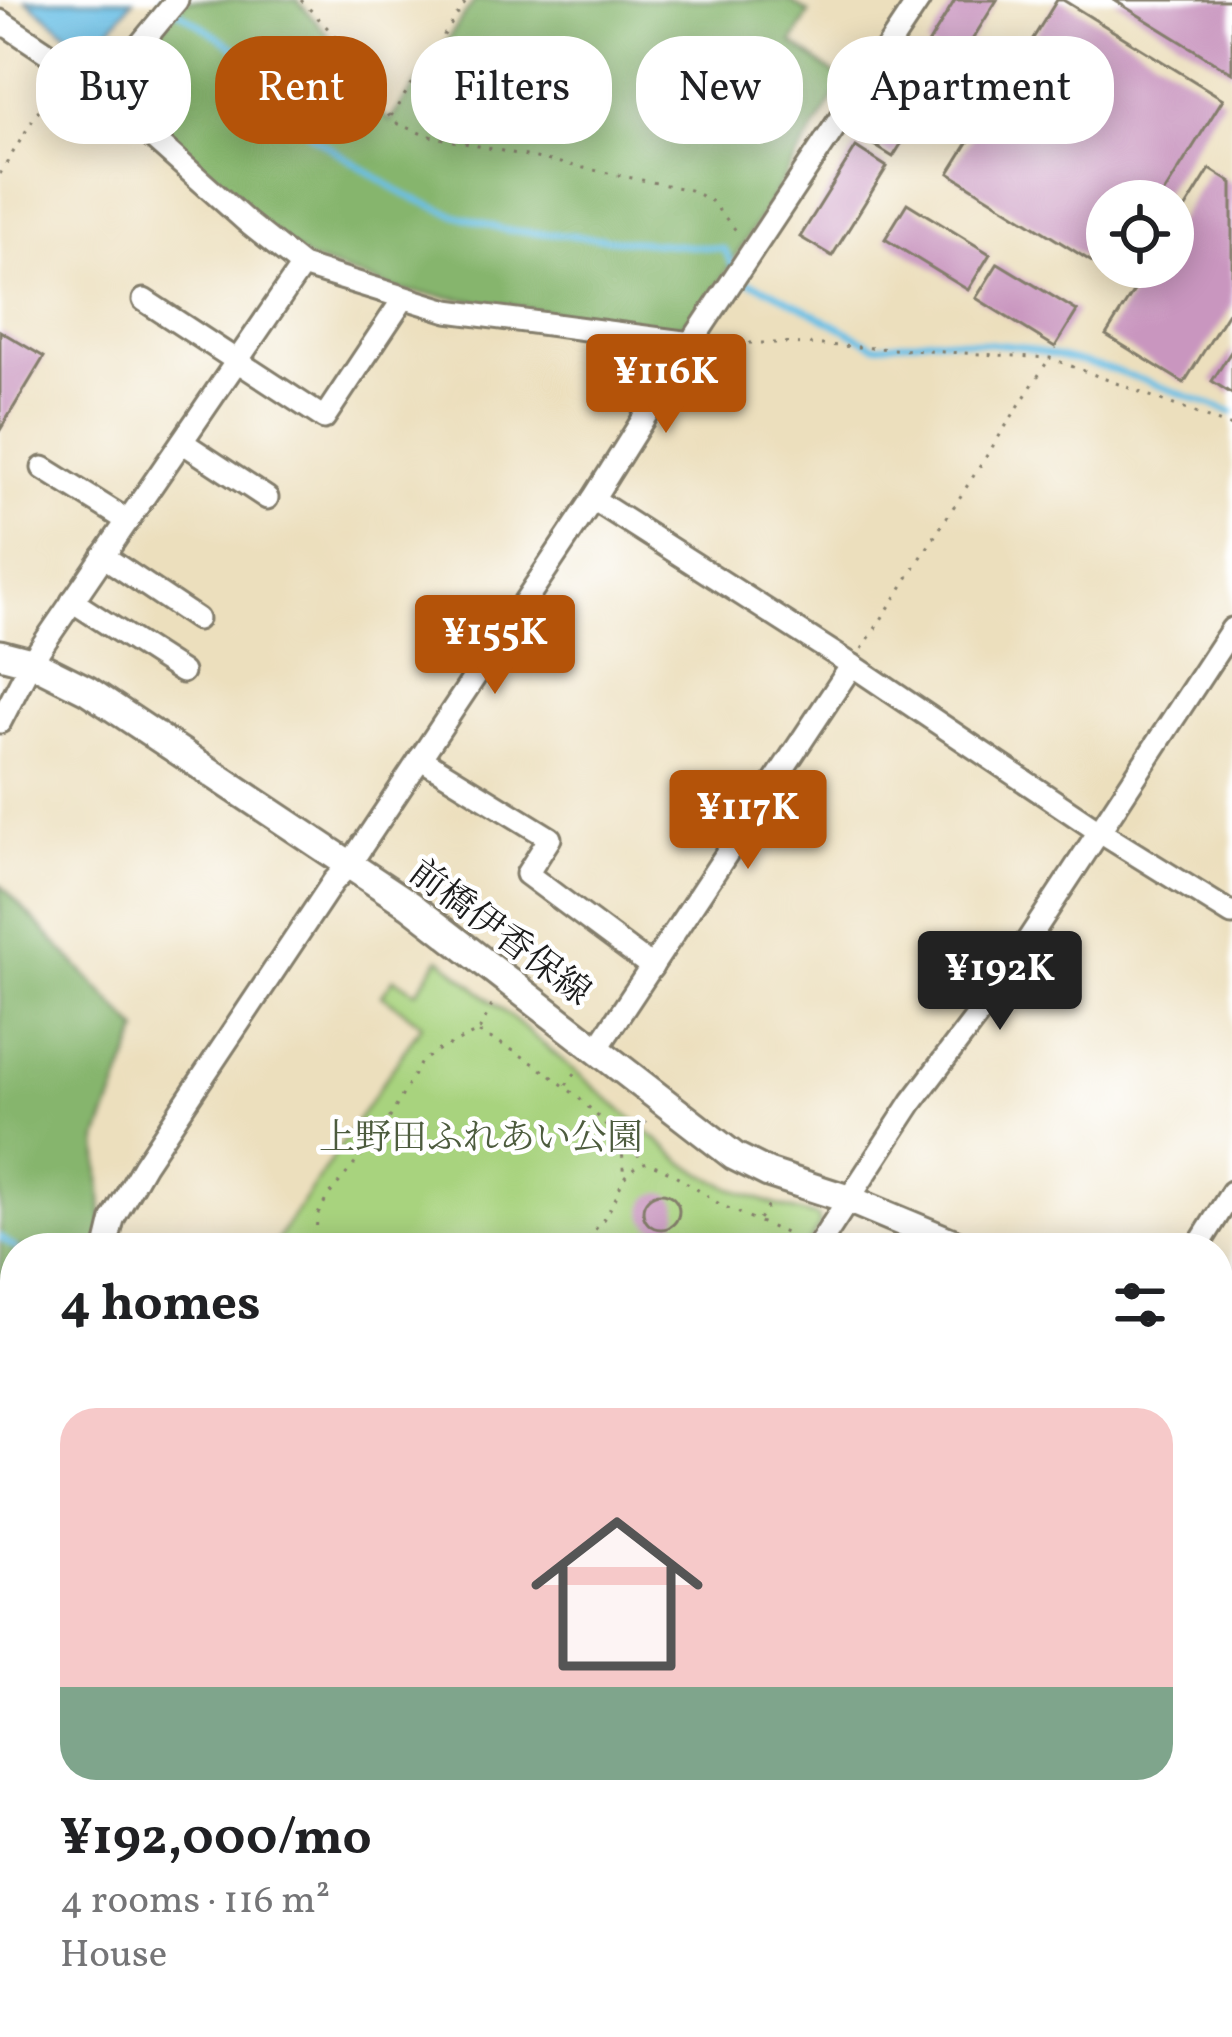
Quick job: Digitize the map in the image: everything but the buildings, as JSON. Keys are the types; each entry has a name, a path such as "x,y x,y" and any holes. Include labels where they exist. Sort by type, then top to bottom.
{"main road":[{"name":"前橋伊香保線","path":"0,654 32,662 87,690 410,904 588,1058 734,1156 848,1199 921,1233"}],"street":[{"path":"147,36 177,0"},
{"path":"110,1233 144,1165 593,499 919,0"},
{"path":"0,21 36,45"},
{"path":"159,144 302,266 448,311 692,343"},
{"path":"0,722 72,601 302,266"},
{"path":"144,300 324,418 404,298"},
{"path":"182,442 266,498"},
{"path":"43,468 128,520"},
{"path":"593,499 1232,914"},
{"path":"103,556 197,619"},
{"path":"72,601 182,671"},
{"path":"826,1233 912,1102 984,1007 1232,629"},
{"path":"588,1058 852,664"},
{"path":"420,758 550,838 527,874 652,967"},
{"path":"1206,1233 1232,1192"}],"path":[{"path":"301,0 338,39 398,124 424,135 690,190 711,201 753,250"},
{"path":"390,117 467,0"},
{"path":"0,174 36,115"},
{"path":"692,343 788,343 1050,358 1232,427"},
{"path":"852,664 1050,358"},
{"path":"316,1233 317,1216 328,1196 382,1130 421,1063 478,1032 497,996"},
{"path":"478,1032 514,1049 602,1121 618,1142 624,1158 622,1179 611,1208 592,1233"},
{"path":"563,1088 588,1058"},
{"path":"640,1164 634,1140 646,1122"},
{"path":"618,1142 634,1140"},
{"path":"622,1179 632,1167 647,1162 672,1172 721,1205 784,1233"},
{"path":"757,1222 772,1200"}],"green space":[{"path":"185,0 297,0 329,36 215,36 215,144 387,144 387,119 390,121 411,91 411,144 612,144 612,36 450,36 475,0 789,0 809,13 796,36 636,36 636,144 803,144 803,51 827,69 827,109 711,297 677,330 398,290 308,259 252,218 170,144 191,144 191,36 155,36"},
{"path":"0,884 139,1031 98,1139 103,1233 0,1233"},
{"name":"上野田ふれあい公園","path":"440,958 686,1164 750,1196 818,1217 820,1225 815,1233 282,1233 422,1024 382,995 394,978 416,992"}],"water":[{"path":"26,0 133,0 104,36 71,36"}],"waterway":[{"path":"162,0 235,48 312,136 405,195 505,230 724,249 734,268"},
{"path":"741,279 875,346 935,338 1017,346 1117,371 1232,412"}]}
